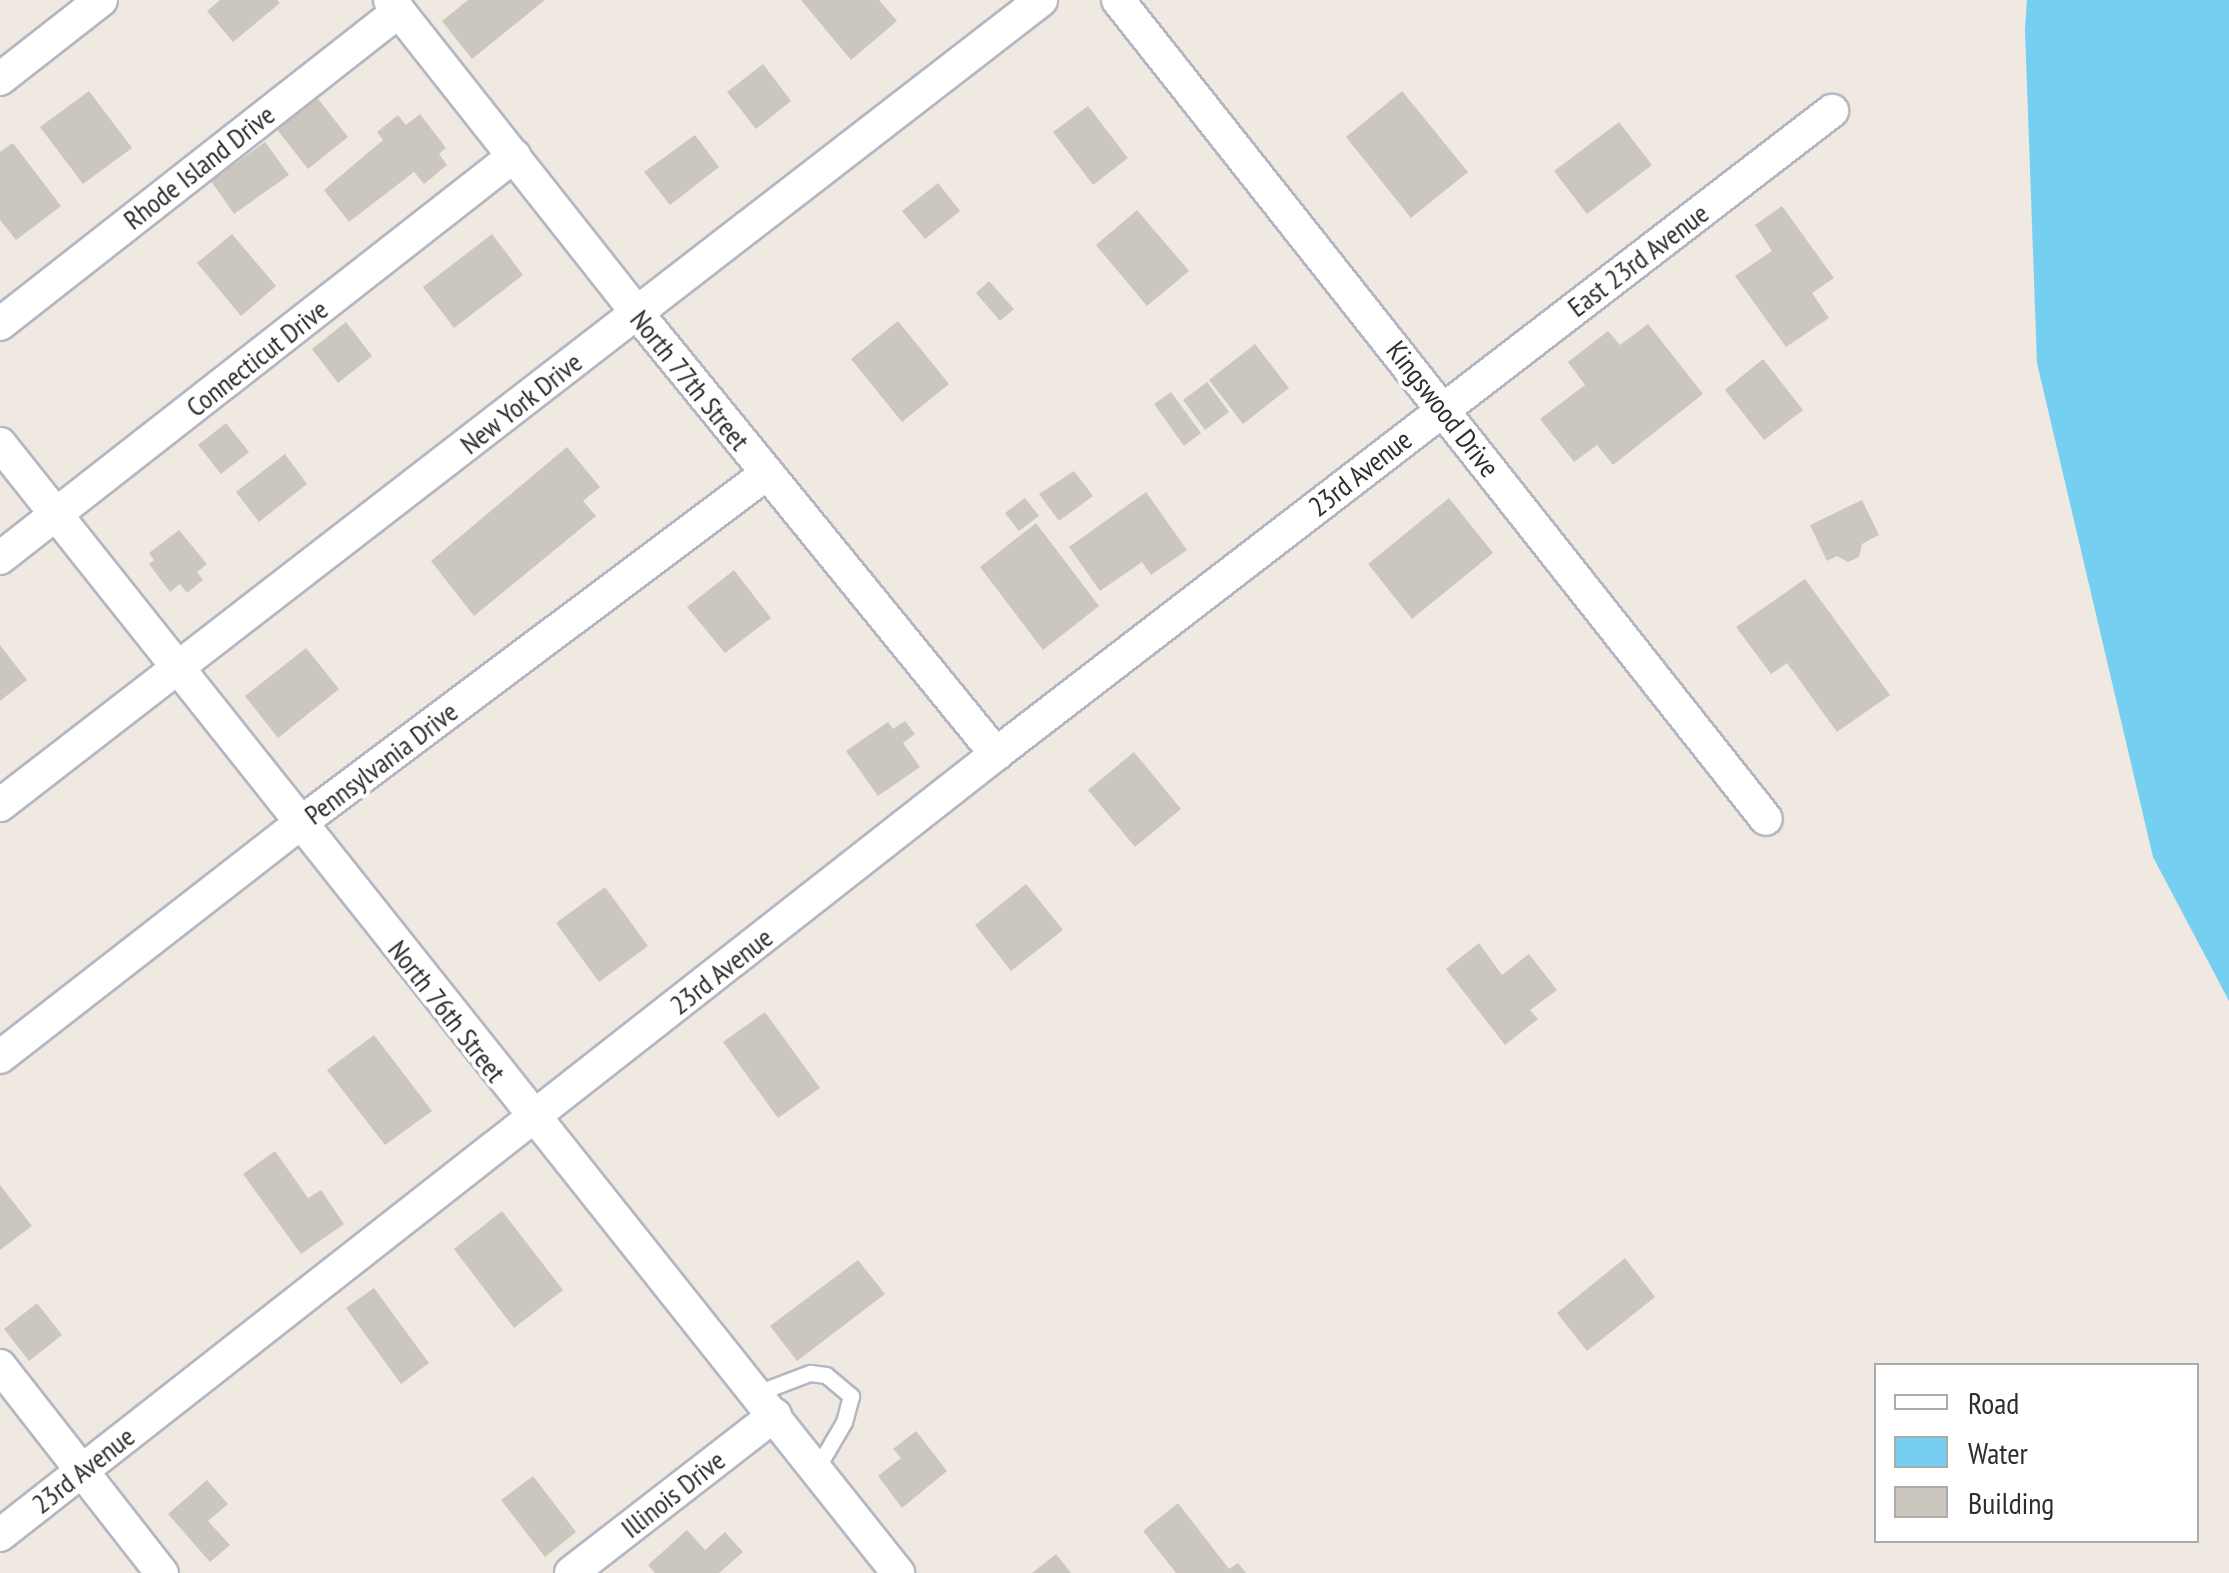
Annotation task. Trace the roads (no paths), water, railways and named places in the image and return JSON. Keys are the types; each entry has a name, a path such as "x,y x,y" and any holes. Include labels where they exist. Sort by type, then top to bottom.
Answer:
{"street":[{"path":"0,79 101,0"},
{"name":"New York Drive","path":"0,805 1041,0"},
{"name":"Kingswood Drive","path":"1118,0 1766,819"},
{"name":"North 77th Street","path":"394,5 637,314 996,754"},
{"name":"Rhode Island Drive","path":"0,324 394,5"},
{"name":"East 23rd Avenue","path":"1443,408 1832,111"},
{"name":"Connecticut Drive","path":"0,558 514,156"},
{"name":"23rd Avenue","path":"0,1536 1443,408"},
{"name":"North 76th Street","path":"0,444 533,1120 766,1404 897,1573"},
{"name":"Pennsylvania Drive","path":"0,1058 299,824 766,474"},
{"path":"0,1366 162,1573"},
{"name":"Illinois Drive","path":"572,1573 766,1404"}],"lane":[{"path":"766,1404 810,1372 826,1375 850,1396 844,1422 817,1468"}],"water":[{"path":"2027,0 2229,0 2229,1001 2153,857 2037,363"}]}
